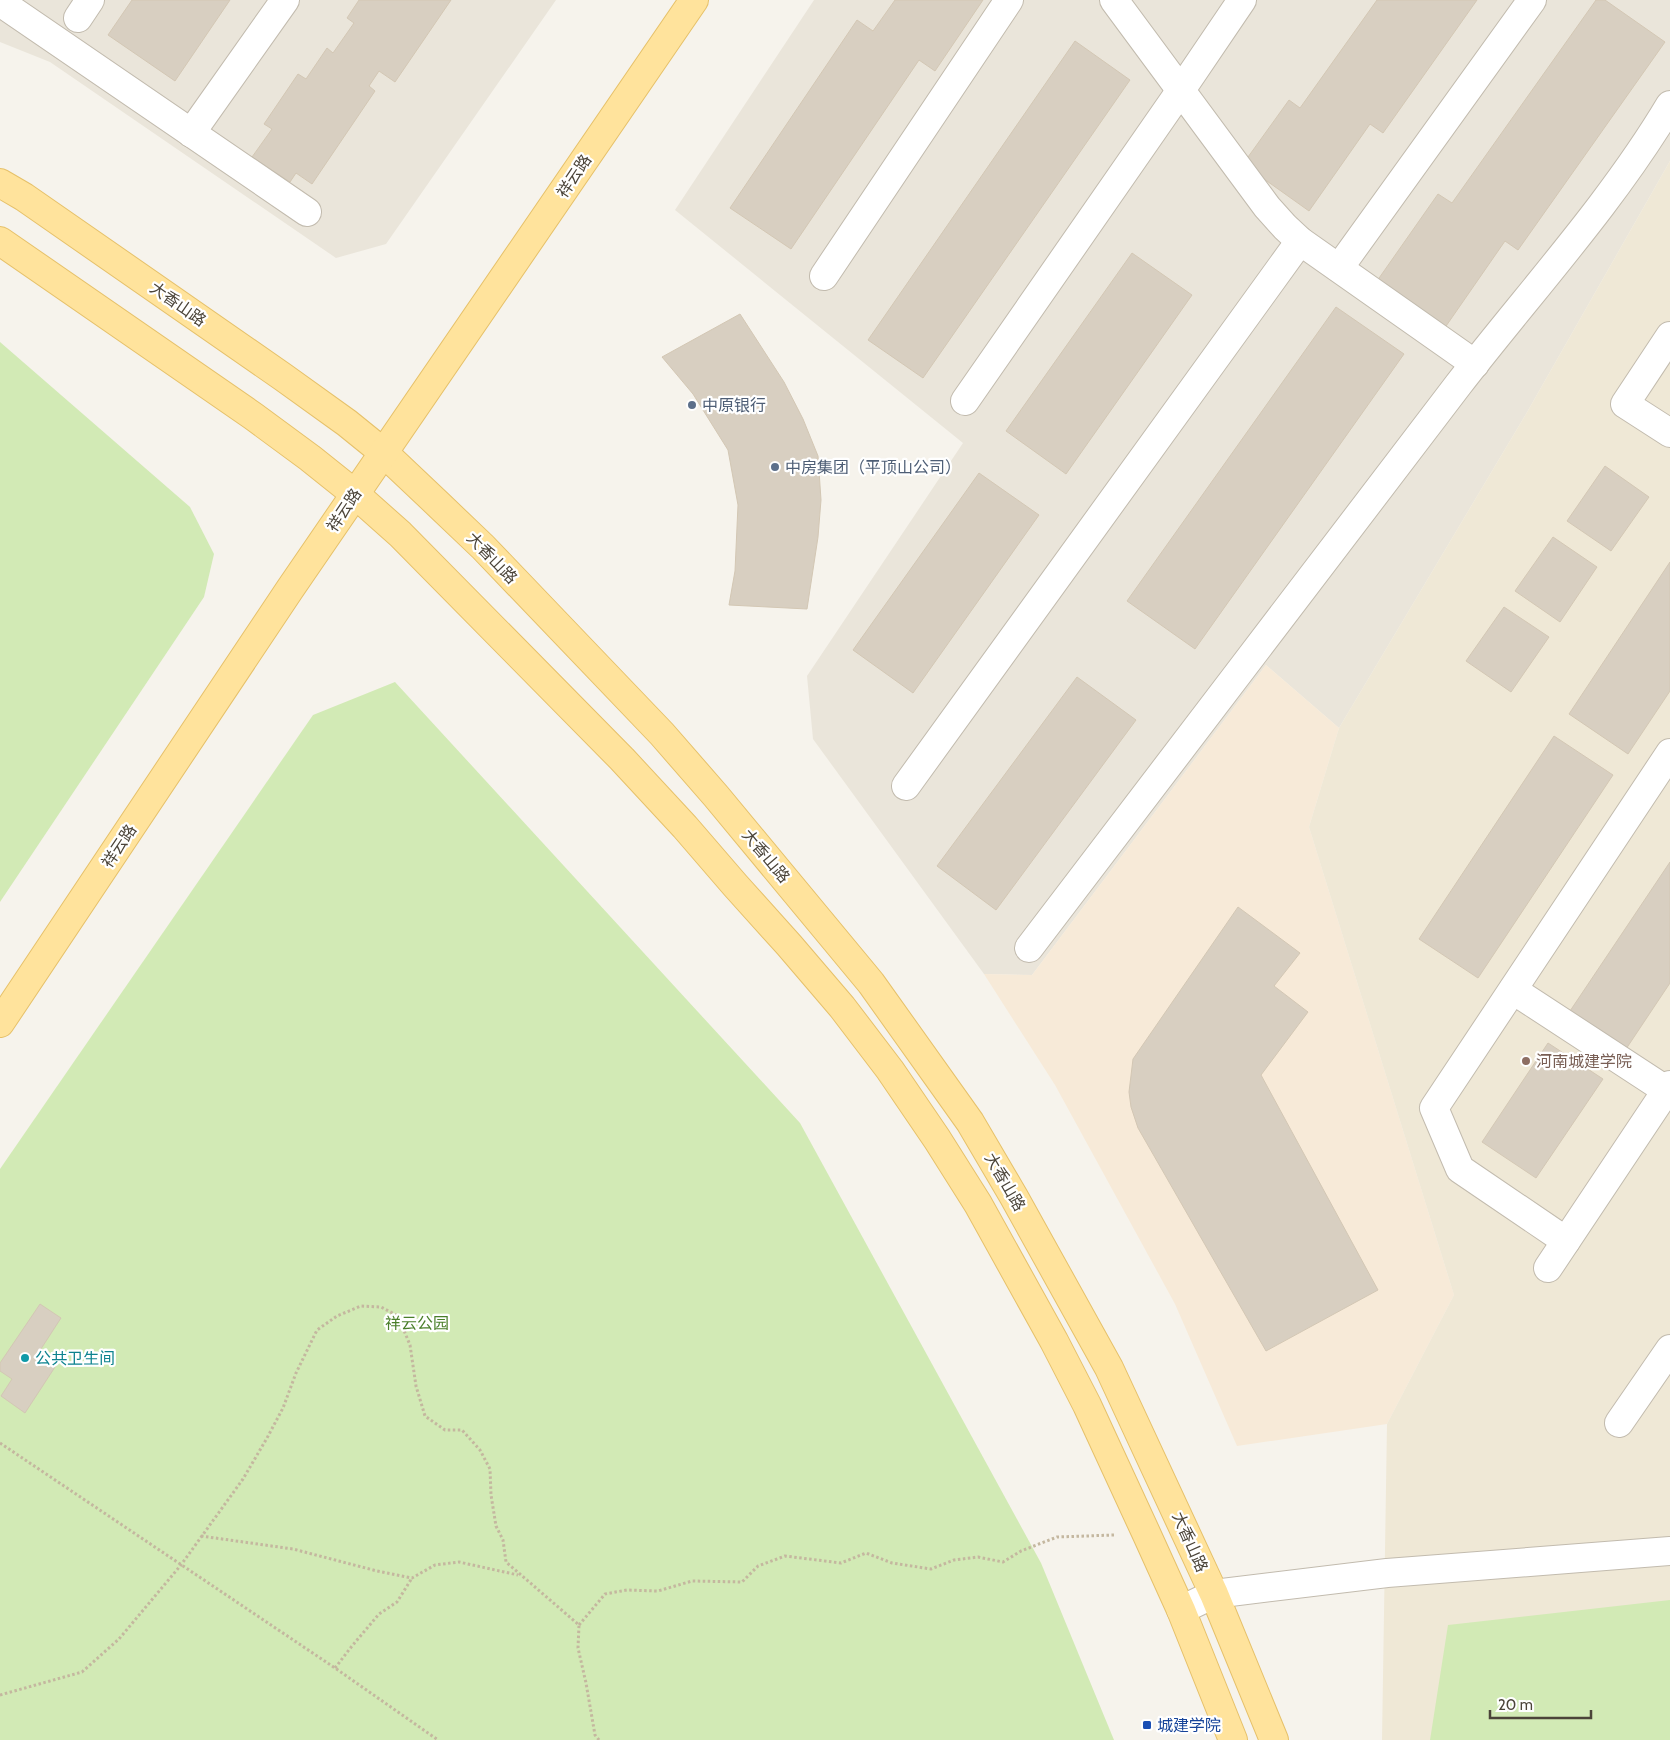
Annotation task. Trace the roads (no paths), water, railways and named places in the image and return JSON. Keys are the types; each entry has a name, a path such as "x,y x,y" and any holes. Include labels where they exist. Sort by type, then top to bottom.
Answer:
{"main road":[{"name":"祥云路","path":"0,1023 355,494 694,0"},
{"name":"大香山路","path":"0,183 24,197 284,377 384,453 483,547 662,734 716,796 871,983 970,1122 1014,1196 1100,1351 1142,1436 1214,1594 1274,1740"},
{"path":"0,241 253,416 355,494 400,534 672,813 842,1007 890,1070 937,1139 978,1204 1027,1291 1087,1405 1147,1535 1181,1610 1234,1740"}],"street":[{"path":"191,133 286,0"},
{"path":"824,276 1009,0"},
{"path":"1114,0 1285,227 1300,241 1475,364"},
{"path":"965,401 1242,0"},
{"path":"1339,268 1532,0"},
{"path":"0,2 307,212"},
{"path":"1029,948 1475,364 1607,198 1670,105"},
{"path":"906,786 1300,241"},
{"path":"1670,336 1625,404 1670,433"},
{"path":"1566,1241 1460,1169 1434,1108 1670,753"},
{"path":"1513,990 1668,1088 1548,1268"},
{"path":"1619,1423 1670,1349"},
{"path":"1181,1610 1214,1594 1387,1573 1670,1551"}],"place":[{"name":"中原银行","path":"692,405"},
{"name":"中房集团（平顶山公司）","path":"775,467"},
{"name":"河南城建学院","path":"1526,1061"},
{"name":"公共卫生间","path":"25,1358"},
{"name":"城建学院","path":"1147,1725"}],"park label":[{"name":"祥云公园","path":"417,1323"}]}
